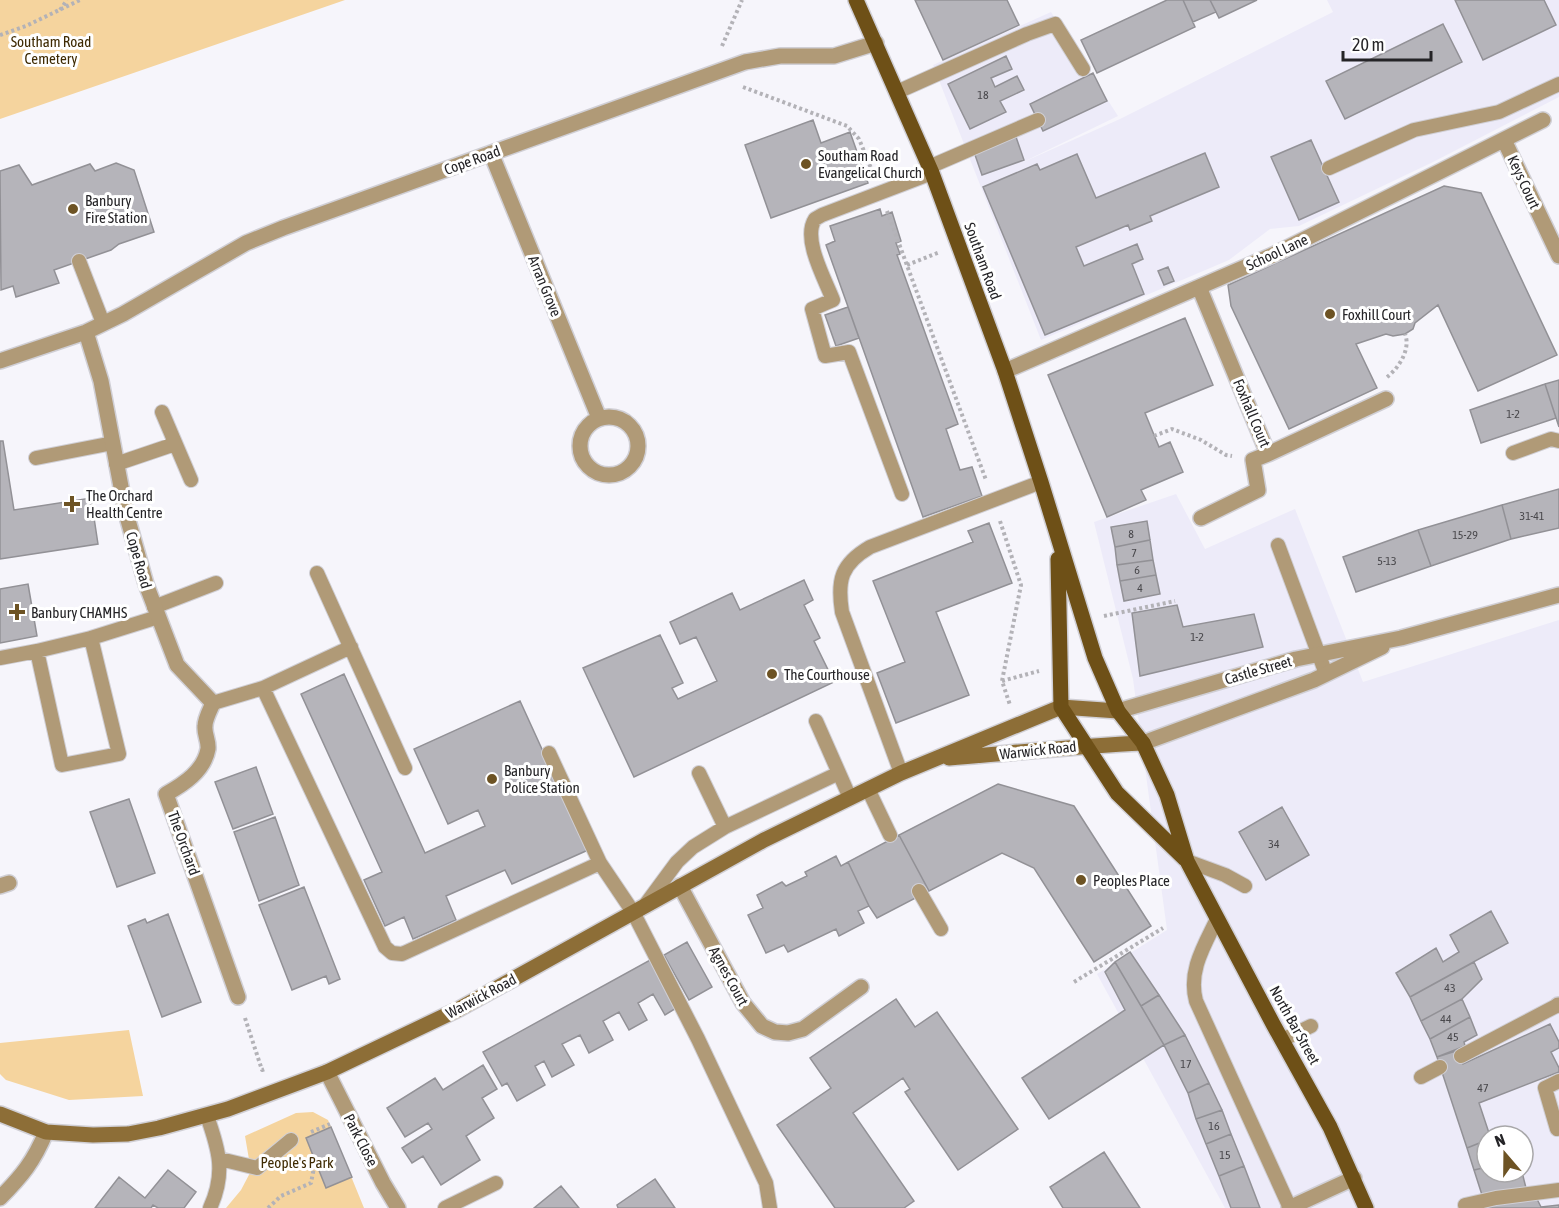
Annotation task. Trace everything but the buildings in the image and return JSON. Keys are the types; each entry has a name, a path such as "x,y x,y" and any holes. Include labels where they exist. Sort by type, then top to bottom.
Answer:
{"main road":[{"name":"Southam Road","path":"856,0 931,170 1005,371 1095,658 1118,711"},
{"name":"Southam Road","path":"1058,541 1061,707"},
{"name":"Warwick Road","path":"0,1114 46,1132 93,1135 128,1134 207,1116 327,1072 459,1009 764,840 900,773 1061,707 1118,711"},
{"name":"North Bar Street","path":"1061,707 1117,793 1187,861"},
{"name":"North Bar Street","path":"1118,711 1143,743 1167,795 1187,861 1330,1127 1366,1208"},
{"name":"Warwick Road","path":"934,759 1033,752 1086,745 1143,743"}],"street":[{"name":"Cope Road","path":"0,361 86,332 165,291 246,243 283,228 761,58 834,56 876,43"},
{"name":"School Lane","path":"1005,371 1273,255 1543,120"},
{"name":"Keys Court","path":"1504,140 1559,256"},
{"name":"Arran Grove","path":"491,153 598,418"},
{"name":"Foxhall Court","path":"1199,287 1268,454 1386,399"},
{"name":"Cope Road","path":"86,332 101,381 134,544 156,612 177,665 213,703"},
{"path":"1201,518 1258,490 1253,460 1268,454"},
{"name":"Castle Street","path":"1118,711 1318,654 1401,638 1559,595"},
{"name":"Castle Street","path":"1143,743 1326,674 1401,638"},
{"name":"The Orchard","path":"213,703 204,725 208,751 200,768 181,785 166,794 238,997"},
{"name":"Agnes Court","path":"680,886 743,1003 762,1026 775,1032 788,1033 803,1029 861,987"},
{"name":"Park Close","path":"327,1072 398,1208"},
{"path":"0,1198 23,1175 46,1132"},
{"path":"1290,1208 1354,1178"}],"lane":[{"path":"897,92 1027,34 1055,24 1083,69"},
{"path":"1329,168 1401,135 1426,127 1499,112 1559,84"},
{"path":"902,494 849,352 825,356 812,309 833,300 812,245 811,224 822,215 880,193 1038,120"},
{"path":"79,261 103,323"},
{"path":"162,412 191,480"},
{"path":"1513,453 1551,439 1559,441"},
{"path":"36,458 113,443"},
{"path":"116,464 176,444"},
{"path":"900,773 842,612 840,591 843,572 859,554 870,547 1041,482"},
{"path":"1278,545 1326,674"},
{"path":"317,573 405,768"},
{"path":"0,658 91,638 156,612 216,583"},
{"path":"37,651 62,765 119,754 91,638"},
{"path":"213,703 263,688 351,647"},
{"path":"263,688 385,946 392,952 402,954 600,863"},
{"path":"816,721 850,798"},
{"path":"549,753 600,863 640,908 698,1039 766,1183 770,1208"},
{"path":"699,773 725,827"},
{"path":"640,908 677,862 693,847 725,827 839,773"},
{"path":"868,789 890,835"},
{"path":"1187,861 1225,875 1245,886"},
{"path":"919,891 941,929"},
{"path":"1217,920 1197,960 1193,989 1290,1208"},
{"path":"1461,1056 1559,1005"},
{"path":"1282,1040 1311,1026"},
{"path":"1421,1077 1440,1067"},
{"path":"1557,1129 1545,1088 1559,1081"},
{"path":"207,1116 220,1160 217,1193 210,1208"},
{"path":"220,1160 257,1168 291,1140"},
{"path":"445,1208 496,1183"},
{"path":"1465,1204 1496,1197 1559,1190"}],"path":[{"path":"59,10 67,0"},
{"path":"0,35 27,26 80,0"},
{"path":"742,0 720,51 735,90 744,87 847,126 859,139 880,193 993,501 1021,585 1002,681 1018,725"},
{"path":"907,265 958,245"},
{"path":"1386,399 1382,382 1393,373 1403,358 1407,340 1405,334"},
{"path":"1154,436 1172,429 1201,440 1226,455 1253,460"},
{"path":"1083,620 1175,601"},
{"path":"1002,681 1060,666"},
{"path":"1074,982 1163,928"},
{"path":"238,997 262,1070 270,1067"},
{"path":"291,1140 349,1115"},
{"path":"268,1208 281,1196 311,1183 315,1162"}],"shaded area":[{"path":"1327,0 1559,0 1559,97 1433,162 1299,226 1270,229 1229,260 1041,340 933,65 1051,12 1118,116 1019,164 1120,119 1333,12"},
{"path":"1176,494 1205,549 1295,509 1363,682 1559,620 1559,1208 1225,1208 1097,974 1167,930 1133,679 1094,522"}],"green space":[{"name":"Southam Road Cemetery","path":"0,0 345,0 0,119"},
{"path":"129,1030 143,1096 69,1100 6,1080 0,1074 0,1043"},
{"name":"People's Park","path":"313,1112 328,1120 364,1208 226,1208 241,1190 251,1171 245,1136 296,1113"}],"place":[{"name":"Southam Road Evangelical Church","path":"806,164"},
{"name":"Banbury Fire Station","path":"73,209"},
{"name":"Foxhill Court","path":"1330,314"},
{"name":"The Orchard Health Centre","path":"72,504"},
{"name":"Banbury CHAMHS","path":"17,612"},
{"name":"The Courthouse","path":"772,674"},
{"name":"Banbury Police Station","path":"492,779"},
{"name":"Peoples Place","path":"1081,880"}]}
